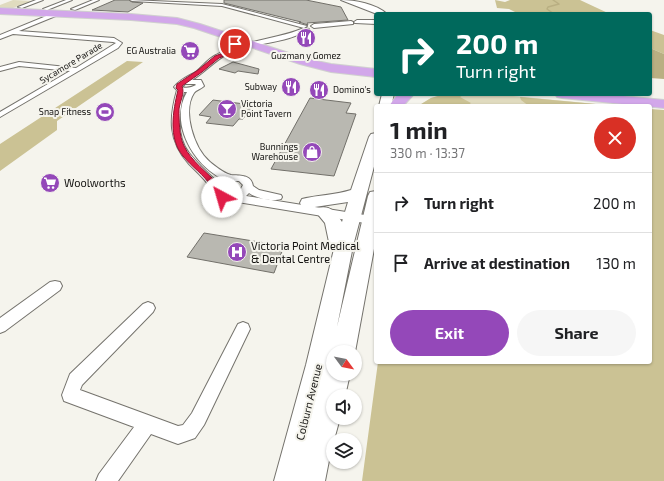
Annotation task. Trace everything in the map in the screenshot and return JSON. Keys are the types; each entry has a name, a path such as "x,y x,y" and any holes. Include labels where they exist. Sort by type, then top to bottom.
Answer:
{"highway":[{"path":"0,11 158,22 187,28 251,47 286,62 316,70 374,75"},
{"path":"225,54 225,52 251,47"},
{"path":"652,91 664,92"},
{"path":"397,104 404,96"},
{"path":"582,96 664,104"}],"main road":[{"path":"344,0 364,5 379,12"},
{"path":"355,0 375,6 387,12"},
{"name":"Colburn Avenue","path":"289,481 318,365 352,213 374,143"},
{"path":"308,203 343,198 358,193"},
{"path":"344,345 373,209"},
{"path":"324,212 332,218 336,226 338,242 344,246"},
{"name":"Colburn Avenue","path":"310,481 336,381"}],"street":[{"path":"20,7 42,0"},
{"path":"45,8 70,0"},
{"path":"73,9 97,0"},
{"path":"132,0 222,5 305,28"},
{"path":"0,37 59,14"},
{"path":"251,47 285,39 305,28 314,26 374,22"},
{"name":"Sycamore Parade","path":"0,115 77,70 119,43 114,40 11,32"},
{"path":"230,178 215,172 208,167 196,153 191,144 188,134 185,105 187,97 206,71 217,61 251,47 292,35"},
{"path":"225,54 217,57 183,86 176,108 177,136 185,154 216,187 219,195 227,198 236,197 244,193 248,188"},
{"path":"0,69 19,64 77,70"},
{"path":"183,86 195,86"},
{"path":"216,187 222,181 230,178 239,178 245,180 248,188 263,195 352,213"},
{"path":"236,197 240,199 324,212 352,213 373,209"},
{"path":"2,322 55,286"},
{"path":"148,308 76,380 70,395 178,434 189,432 198,419 243,329"},
{"path":"106,481 147,424"}],"shaded area":[{"path":"13,0 33,1 13,8 0,8 0,5"},
{"path":"495,0 505,2 510,0 580,0 606,12 515,12 509,9 497,8"},
{"path":"652,31 664,35 664,54 652,49"},
{"path":"652,49 664,54 664,79 652,78"},
{"path":"127,61 143,62 57,121 57,130 0,171 0,144"},
{"path":"438,96 513,96 596,104 421,104 431,98"},
{"path":"438,96 462,96 460,97 471,103 421,104 431,98"},
{"path":"520,97 595,104 526,104 521,100"},
{"path":"652,109 664,110 664,481 362,481 378,364 652,364"}],"building":[{"path":"115,0 129,0 132,2 143,3 128,12 92,10"},
{"path":"224,0 306,0 341,7 348,20 307,23 308,25 224,3"},
{"name":"Guzman y Gomez","path":"310,30 313,39 301,41 300,38 297,38"},
{"path":"233,62 259,69 258,74 238,71 235,73 219,69"},
{"name":"Bunnings Warehouse","path":"310,98 351,103 346,113 356,114 334,176 271,169"},
{"name":"Victoria Point Tavern","path":"213,100 254,105 243,119 239,119 233,126 206,123 211,117 199,115"},
{"name":"Victoria Point Medical & Dental Centre","path":"204,233 284,246 274,273 187,257"}],"waterway":[{"path":"551,12 547,9 548,7 559,4 553,0"}],"place":[{"name":"Guzman y Gomez","path":"306,38"},
{"name":"EG Australia","path":"190,51"},
{"name":"Subway","path":"291,87"},
{"name":"Domino's","path":"319,90"},
{"name":"Victoria Point Tavern","path":"227,109"},
{"name":"Snap Fitness","path":"105,112"},
{"name":"Bunnings Warehouse","path":"312,152"},
{"name":"Woolworths","path":"50,183"},
{"name":"Victoria Point Medical & Dental Centre","path":"237,252"}],"route":[{"path":"222,197 216,193 216,187 185,154 180,145 177,136 176,108 180,98 181,89 178,87 179,85 217,57 225,54 225,52 235,44"}]}
